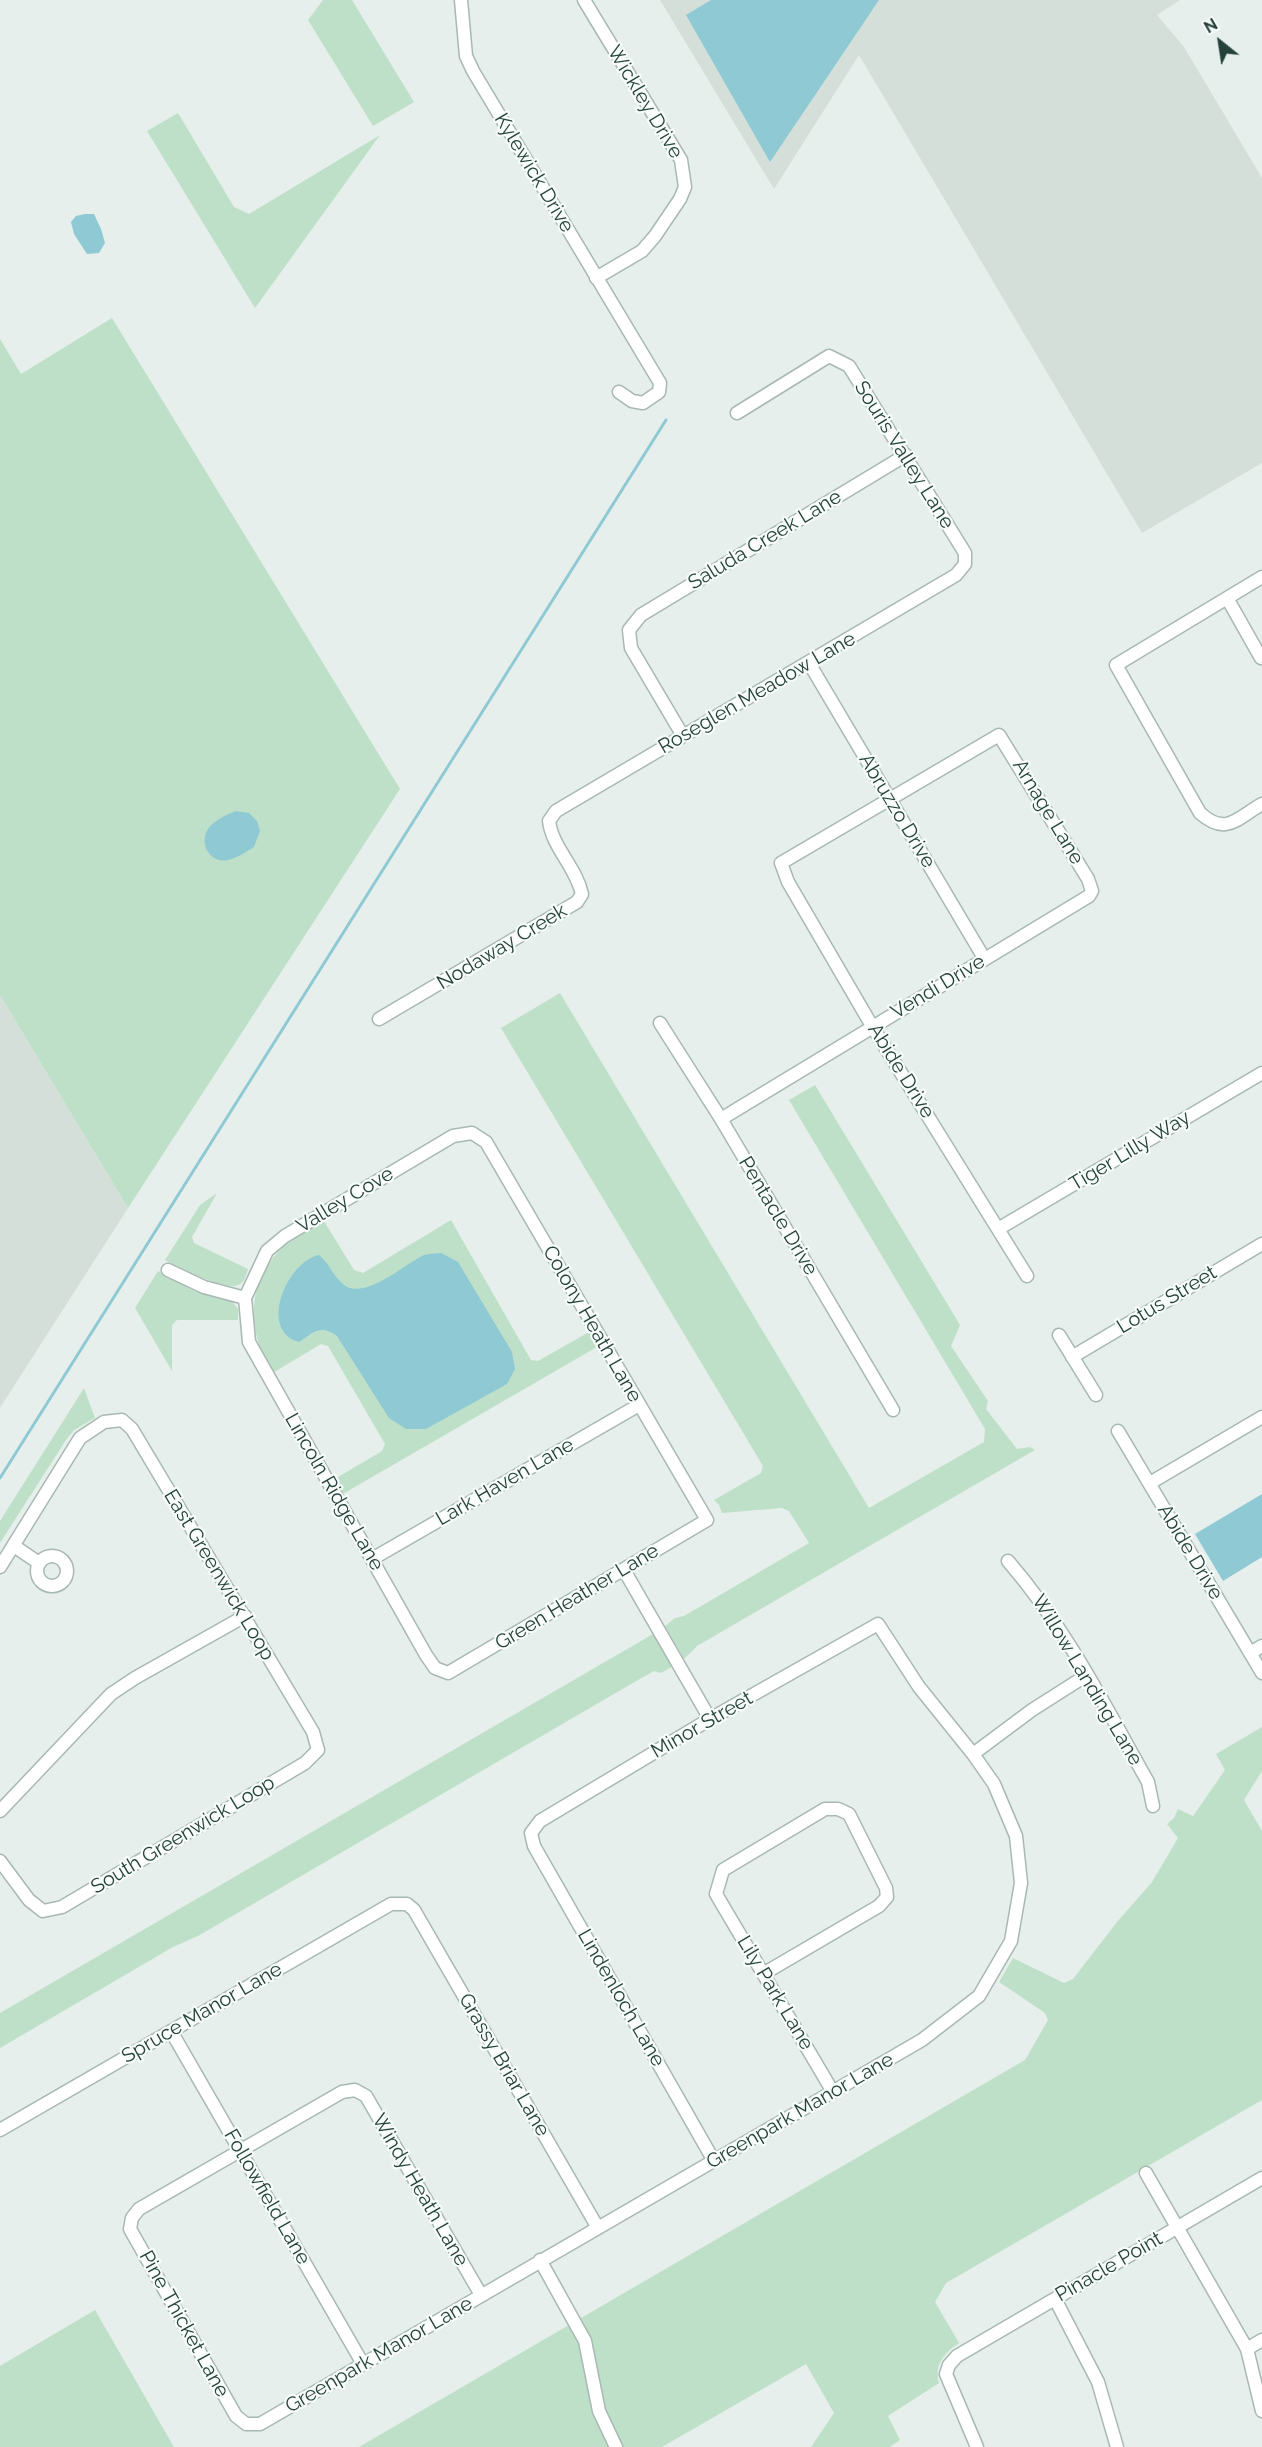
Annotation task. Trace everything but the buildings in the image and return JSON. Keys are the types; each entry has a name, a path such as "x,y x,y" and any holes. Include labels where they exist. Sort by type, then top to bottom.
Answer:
{"street":[{"name":"Kylewick Drive","path":"461,0 466,56 473,71 596,278 657,374 660,383 659,392 643,403 632,401 619,392"},
{"name":"Wickley Drive","path":"584,0 681,160 685,187 670,215 642,250 596,278"},
{"name":"Souris Valley Lane","path":"737,413 829,356 849,366 906,455 964,553 965,564"},
{"name":"Saluda Creek Lane","path":"683,736 631,648 628,630 641,615 906,455"},
{"name":"Roseglen Meadow Lane","path":"549,820 556,811 956,575 965,564"},
{"path":"1262,577 1116,665 1200,813 1213,824 1225,826 1262,804"},
{"path":"1227,598 1261,658"},
{"name":"Abruzzo Drive","path":"809,663 984,958"},
{"name":"Arnage Lane","path":"889,798 999,735 1088,879 1092,891"},
{"name":"Abide Drive","path":"889,798 781,863 788,882 872,1026 1027,1276"},
{"name":"Nodaway Creek","path":"379,1019 577,902 582,894 579,882 550,831 549,820"},
{"name":"Vendi Drive","path":"721,1119 1089,896 1092,891"},
{"name":"Pentacle Drive","path":"660,1023 721,1119 893,1410"},
{"name":"Tiger Lilly Way","path":"998,1229 1262,1072"},
{"name":"Valley Cove","path":"245,1298 267,1251 285,1236 453,1137 472,1133"},
{"name":"Colony Heath Lane","path":"472,1133 486,1142 707,1520"},
{"name":"Lotus Street","path":"1072,1357 1262,1244"},
{"path":"168,1270 204,1287 245,1298"},
{"name":"Lincoln Ridge Lane","path":"245,1298 249,1342 435,1668 448,1673"},
{"path":"1059,1335 1096,1395"},
{"name":"Lark Haven Lane","path":"372,1559 639,1405"},
{"path":"1150,1483 1262,1417"},
{"name":"East Greenwick Loop","path":"14,1546 80,1438 104,1422 122,1420 132,1429 245,1616 313,1732 318,1750"},
{"name":"Abide Drive","path":"1118,1431 1262,1673"},
{"name":"Green Heather Lane","path":"448,1673 707,1520"},
{"path":"0,1567 14,1546 39,1563"},
{"name":"Willow Landing Lane","path":"1008,1562 1036,1594 1062,1631 1148,1782 1153,1806"},
{"path":"624,1570 710,1719"},
{"path":"0,1811 111,1694 245,1616"},
{"name":"Minor Street","path":"531,1833 540,1821 710,1719 878,1624"},
{"name":"Greenpark Manor Lane","path":"246,2424 260,2424 833,2092 922,2040 979,1996 1011,1941 1021,1883 1016,1836 994,1784 919,1688 878,1624"},
{"path":"1250,1653 1262,1646"},
{"path":"973,1755 1032,1710 1087,1675"},
{"name":"South Greenwick Loop","path":"0,1861 30,1900 43,1911 62,1906 305,1763 318,1750"},
{"name":"Lily Park Lane","path":"764,1974 879,1906 887,1897 886,1888 849,1814 838,1809 825,1809 723,1870 716,1894 833,2092"},
{"name":"Lindenloch Lane","path":"531,1833 534,1846 714,2161"},
{"name":"Spruce Manor Lane","path":"0,2129 391,1904 407,1904"},
{"name":"Grassy Briar Lane","path":"407,1904 414,1910 598,2228"},
{"name":"Followfield Lane","path":"171,2031 363,2364"},
{"name":"Windy Heath Lane","path":"240,2151 342,2092 355,2090 366,2096 481,2295"},
{"name":"Pine Thicket Lane","path":"240,2151 139,2209 132,2218 130,2229 236,2416 246,2424"},
{"path":"1146,2173 1246,2349 1262,2411"},
{"name":"Pinacle Point","path":"977,2447 946,2374 949,2365 957,2356 1262,2178"},
{"path":"540,2260 585,2341 599,2411 616,2447"},
{"path":"1055,2299 1098,2382 1117,2447"},
{"path":"1246,2349 1262,2340"}],"shaded area":[{"path":"660,0 1180,0 1157,15 1184,47 1262,178 1262,463 1142,533 859,55 774,189"},
{"path":"0,995 128,1208 0,1408"}],"green space":[{"path":"323,0 352,0 414,102 373,126 308,20"},
{"path":"178,113 234,207 249,214 380,135 255,308 147,131"},
{"path":"112,318 400,789 128,1208 0,995 0,339 21,374"},
{"path":"560,993 869,1508 984,1442 985,1429 789,1100 815,1085 960,1325 951,1346 988,1401 986,1409 1017,1449 1030,1447 1035,1450 697,1646 684,1659 665,1626 675,1618 684,1616 809,1543 789,1511 782,1508 722,1513 714,1500 761,1473 763,1466 501,1028"},
{"path":"217,1193 192,1237 194,1243 248,1269 244,1280 238,1285 213,1282 165,1260 200,1205"},
{"path":"451,1220 531,1360 538,1361 589,1332 597,1347 341,1495 333,1480 382,1451 385,1444 328,1346 321,1344 271,1374 258,1343 255,1327 255,1296 260,1281 267,1266 283,1247 324,1221 354,1270 363,1273"},
{"path":"158,1271 194,1291 231,1300 238,1309 238,1320 177,1320 172,1325 172,1371 135,1308"},
{"path":"84,1388 95,1418 74,1430 66,1440 0,1543 0,1521"},
{"path":"653,1634 672,1667 661,1673 654,1671 638,1680 198,1936 173,1947 0,2048 0,2013"},
{"path":"1262,1727 1262,1771 1244,1800 1262,1831 1262,2100 946,2283 935,2302 959,2343 949,2351 939,2365 939,2383 888,2416 900,2440 890,2447 811,2447 834,2413 806,2364 662,2447 359,2447 1025,2060 1048,2020 1045,2013 999,1982 1013,1958 1064,1983 1073,1979 1117,1922 1152,1882 1178,1838 1167,1824 1174,1818 1178,1809 1193,1816 1225,1770 1216,1754"},
{"path":"95,2310 174,2447 0,2447 0,2366"}],"water":[{"path":"711,0 879,0 770,162 686,15"},
{"path":"94,214 101,229 105,243 99,253 87,254 74,234 71,222 76,216"},
{"path":"236,811 249,813 257,821 260,831 254,847 231,859 216,859 205,846 205,835 214,823"},
{"path":"441,1253 458,1262 512,1352 515,1369 507,1384 426,1429 406,1429 389,1418 337,1336 321,1330 299,1342 287,1335 280,1325 281,1297 296,1270 307,1260 319,1255 343,1284 351,1288 361,1288 383,1280 422,1256"},
{"path":"1262,1494 1262,1557 1223,1581 1195,1534"}],"waterway":[{"path":"0,1478 666,420"}]}
